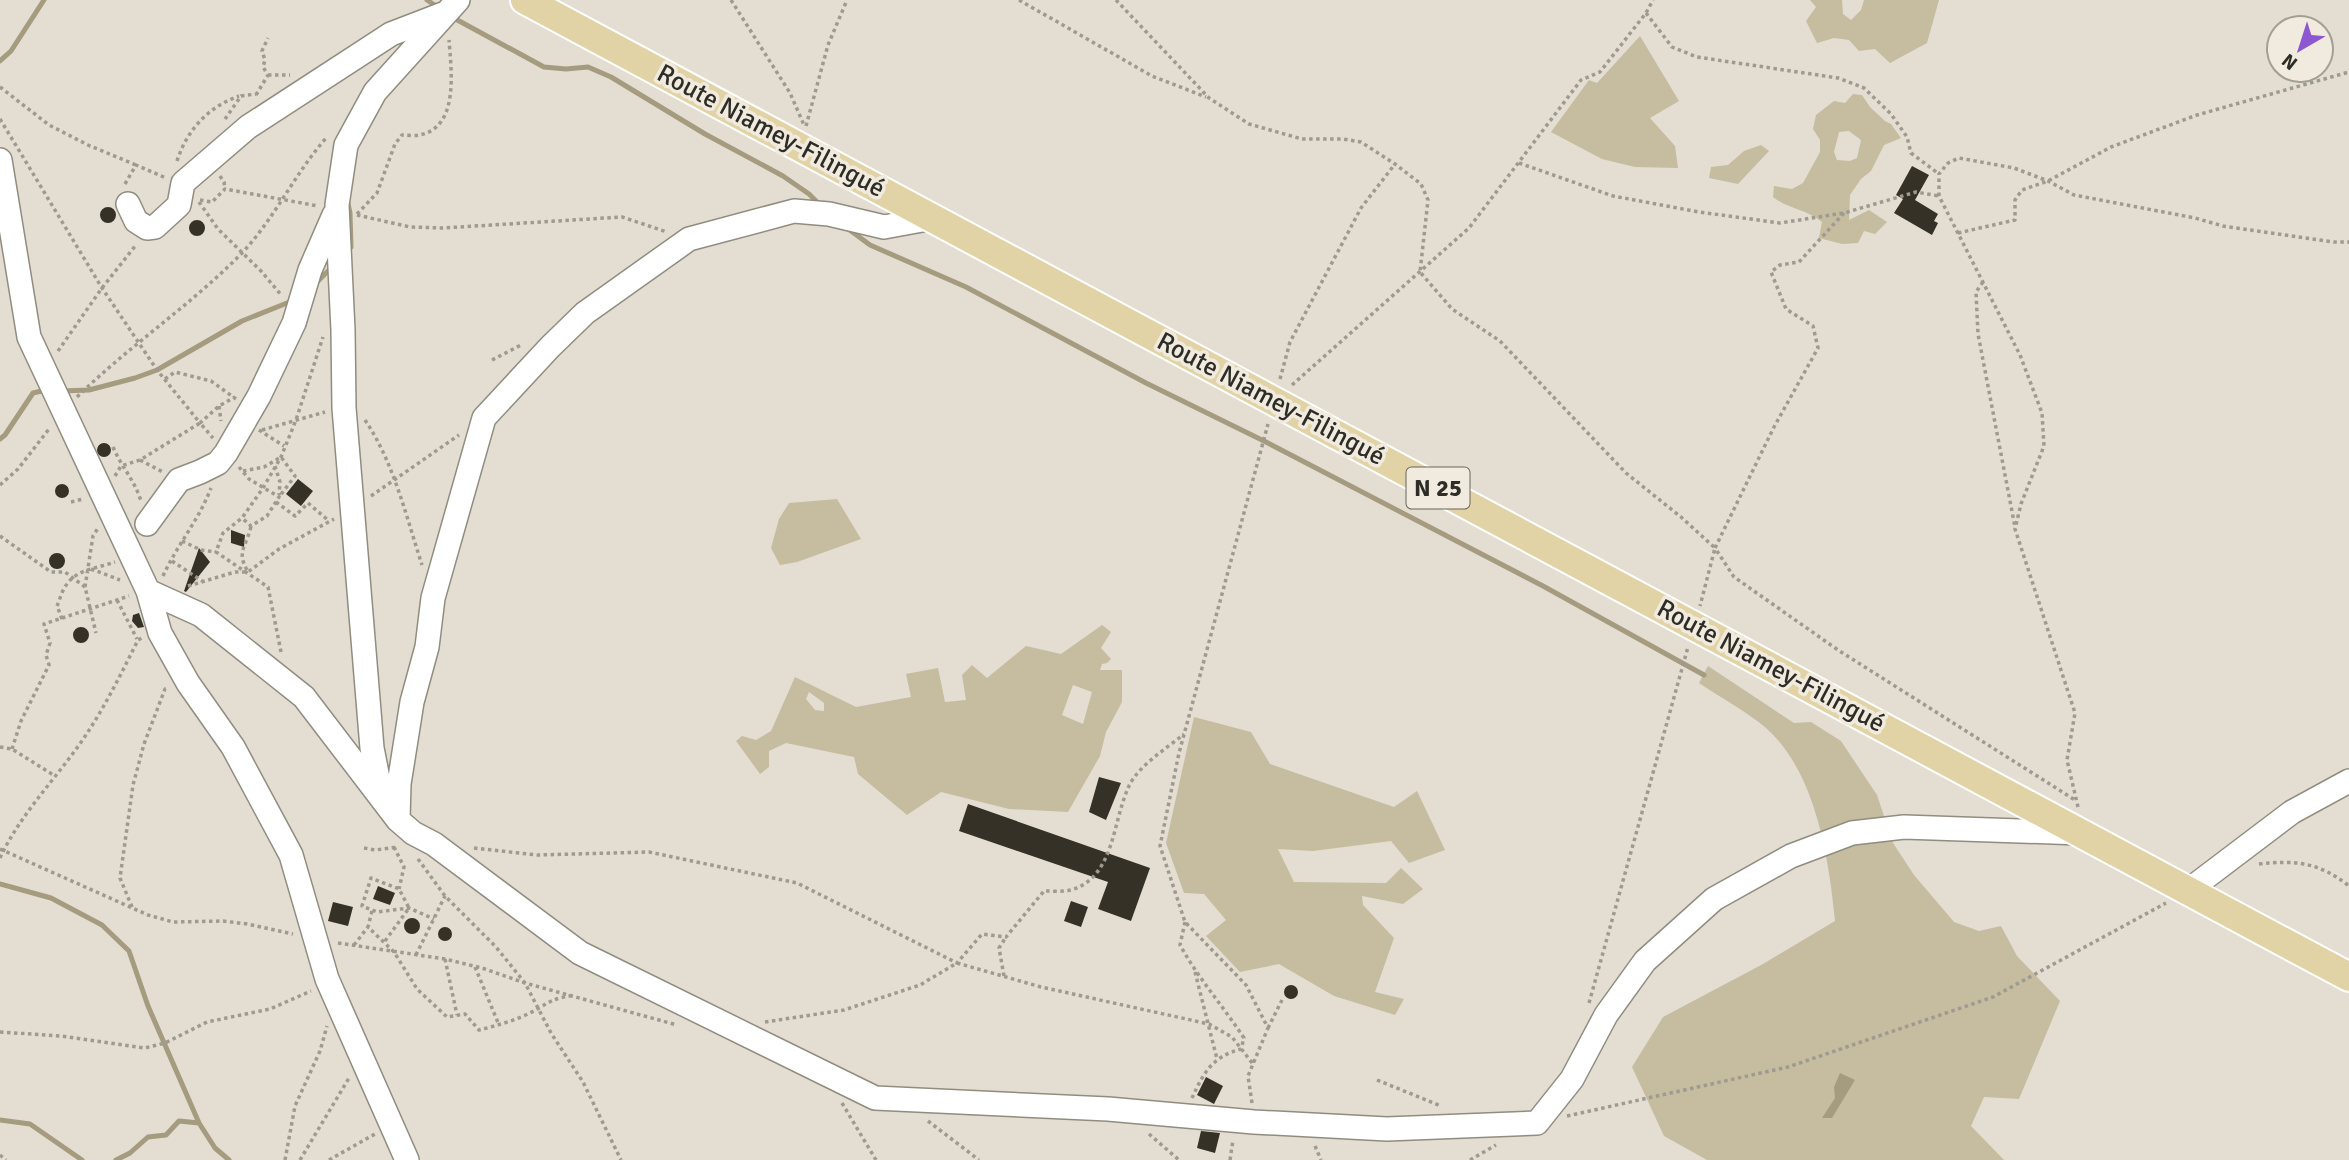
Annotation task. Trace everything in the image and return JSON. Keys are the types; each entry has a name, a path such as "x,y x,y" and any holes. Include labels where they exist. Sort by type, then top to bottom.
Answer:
{"main road":[{"name":"Route Niamey-Filingué","path":"525,0 2349,977"}],"street":[{"path":"128,204 136,221 147,228 155,227 179,205 183,183 248,127 391,34 452,7"},
{"path":"382,799 372,748 344,408 346,145 375,92 452,7"},
{"path":"0,160 29,337 131,556 153,591 160,633 188,682 233,747 291,855 332,990 407,1160"},
{"path":"398,820 399,784 412,702 427,647 433,598 484,418 585,313 689,239 794,211 830,214 884,227 933,218"},
{"path":"147,524 179,480 218,463 253,423 259,396 297,314 310,270 346,212"},
{"path":"153,591 201,615 304,697 398,820 413,834 434,844 580,953 875,1098 1108,1109 1254,1122 1387,1129 1537,1123 1572,1079 1606,1015 1645,961 1714,899 1791,856 1852,833 1904,827 2084,833"},
{"path":"2189,890 2292,812 2349,781"}],"path":[{"path":"731,0 790,93 805,127 828,45 847,0"},
{"path":"1019,0 1152,76 1209,98 1249,124 1302,139 1361,142 1395,164 1421,184 1428,200 1420,272 1452,309 1500,341 1626,473 1715,548 1734,578 1838,650 2076,800"},
{"path":"1115,0 1209,98"},
{"path":"1275,401 1469,228 1581,80 1600,72 1653,0"},
{"path":"346,212 377,193 395,144 402,135 420,135 435,126 446,114 453,84 452,7"},
{"path":"1646,13 1672,47 1697,57 1838,78 1864,88 1891,114 1907,137 1911,153 1939,174"},
{"path":"268,38 262,51 265,60 263,67 268,75"},
{"path":"1958,233 2015,220 2015,200 2022,190 2048,181 2111,147 2197,115 2349,72"},
{"path":"266,116 256,94 268,75"},
{"path":"268,75 293,75"},
{"path":"0,87 49,125 159,176 183,183"},
{"path":"183,183 177,161 183,143 209,110 240,96"},
{"path":"0,119 102,288 165,379 200,423"},
{"path":"0,485 18,469 64,411 138,341 209,284 241,253 262,230 309,157 333,130"},
{"path":"2015,529 2021,504 2044,446 2042,414 2020,355 1939,196 1939,174 1948,163 1959,158 2014,168 2074,195 2195,218 2223,226 2349,242"},
{"path":"1519,163 1613,196 1780,223 1844,213 1916,192 1939,196"},
{"path":"1268,1028 1246,985 1185,922 1160,846 1184,734 1290,342 1361,208 1395,164"},
{"path":"128,204 124,185 136,165"},
{"path":"297,314 261,271 218,229 197,200 212,202 225,190 346,212 410,228 622,218 689,239"},
{"path":"1587,1010 1715,548 1774,427 1818,348 1813,326 1786,309 1771,272 1780,265 1799,262 1844,213"},
{"path":"45,371 147,228"},
{"path":"1983,282 1976,292 1978,334 2015,529 2075,713 2067,760 2084,833"},
{"path":"216,552 223,533 242,518 281,457 323,336"},
{"path":"165,379 175,372 211,381 235,397 253,423 284,446"},
{"path":"253,423 296,420 344,408 358,409 376,436 395,480 425,577"},
{"path":"184,587 235,572 248,572 279,549 353,508 484,418"},
{"path":"113,447 139,496 147,524"},
{"path":"275,467 280,482 279,497 295,476 281,457"},
{"path":"243,471 264,467 281,457"},
{"path":"12,749 21,721 49,665 46,655 50,643 44,624 153,591 202,513 218,463"},
{"path":"276,502 295,516 307,503 329,521"},
{"path":"96,633 85,587 93,536 109,507"},
{"path":"248,572 240,553 247,542 251,526"},
{"path":"0,536 51,572 65,572 85,587"},
{"path":"182,541 201,550 216,552 268,587 278,646 283,658"},
{"path":"62,619 57,606 67,582 89,569 100,568 131,556"},
{"path":"171,561 202,581"},
{"path":"117,600 138,640"},
{"path":"0,858 2,849 24,815 75,750 113,690 138,640 160,633"},
{"path":"132,908 120,878 133,785 144,744 165,689 188,682"},
{"path":"1004,976 999,948 1006,937 1044,891 1069,890 1093,880 1102,867 1130,783 1146,765 1184,734"},
{"path":"0,747 12,749 55,776"},
{"path":"364,848 375,850 402,846"},
{"path":"394,847 404,867 399,889"},
{"path":"472,848 537,855 649,852 797,883 957,963 1041,987 1209,1024 1232,1037 1253,1065"},
{"path":"2,849 132,908 173,922 247,923 316,939 445,959 688,1028"},
{"path":"416,857 445,896 496,947 524,983 551,1033 583,1082 621,1160"},
{"path":"2254,864 2291,861 2325,870 2349,886"},
{"path":"410,908 399,889 371,878 362,906 377,912 410,908 433,919"},
{"path":"1537,1123 1788,1067 1993,998 2189,890"},
{"path":"416,955 445,896"},
{"path":"384,942 410,908"},
{"path":"354,945 368,927 372,911"},
{"path":"1185,922 1180,945 1194,970 1244,1038 1241,1049"},
{"path":"368,927 394,952 417,989 447,1017 466,1014 479,1030 539,1009 550,999 573,996"},
{"path":"731,1027 844,1010 920,985 957,963 982,934 1006,937"},
{"path":"445,959 457,1015"},
{"path":"475,967 499,1025"},
{"path":"1194,970 1217,1059"},
{"path":"0,1032 61,1036 145,1048 165,1043 207,1022 270,1009 332,990 320,1051 295,1105 285,1160"},
{"path":"1254,1122 1248,1076 1282,1000"},
{"path":"1203,1103 1192,1098 1203,1076 1225,1053 1241,1049"},
{"path":"300,1160 362,1058"},
{"path":"1377,1080 1451,1110"},
{"path":"847,1084 842,1105 876,1160"},
{"path":"923,1119 935,1124 979,1160"},
{"path":"330,1160 371,1137 390,1121"},
{"path":"0,1155 6,1160"}],"shaded area":[{"path":"1810,0 1842,0 1843,14 1851,20 1861,10 1864,0 1939,0 1927,43 1890,63 1875,49 1859,51 1849,40 1834,38 1817,43 1806,21 1816,7"},
{"path":"1640,36 1679,101 1650,118 1675,146 1678,168 1635,167 1602,159 1551,132 1589,80 1597,83"},
{"path":"1853,94 1862,95 1870,107 1891,124 1901,138 1884,145 1871,171 1861,179 1850,195 1849,220 1869,210 1887,222 1875,234 1864,231 1858,243 1842,244 1819,238 1822,222 1773,197 1774,186 1792,189 1803,183 1820,152 1820,140 1813,129 1816,115 1834,101 1845,103","holes":["1849,131 1861,140 1857,158 1850,161 1837,160 1834,152 1839,132"]},
{"path":"1761,145 1769,151 1738,184 1709,178 1711,167 1728,165 1744,151"},
{"path":"837,499 861,539 797,562 780,565 771,548 779,519 789,503"},
{"path":"1102,625 1111,632 1101,648 1111,659 1102,664 1100,670 1122,670 1122,702 1106,732 1100,756 1068,812 1009,809 941,792 907,815 858,774 854,757 786,743 769,751 769,767 760,774 736,741 742,736 756,740 771,731 795,677 856,707 911,697 906,674 938,668 945,702 966,700 962,675 972,665 987,678 1026,646 1061,654","holes":["1073,685 1092,692 1083,724 1062,715","809,692 824,703 824,711 815,710 806,699"]},
{"path":"1708,666 1794,723 1811,722 1841,741 1877,795 1893,843 1914,875 1954,922 1979,931 2001,926 2017,956 2060,1001 2019,1099 1984,1097 1971,1126 2004,1160 1707,1160 1664,1136 1632,1067 1663,1017 1763,964 1835,921 1824,844 1808,792 1797,768 1783,746 1766,728 1699,683"},
{"path":"1194,717 1251,732 1270,764 1394,807 1417,791 1445,850 1409,863 1391,841 1313,851 1278,849 1294,882 1386,883 1401,868 1423,889 1403,904 1362,896 1363,905 1394,938 1375,992 1404,999 1395,1015 1334,996 1279,964 1240,972 1206,936 1226,920 1204,894 1184,893 1166,843"},
{"path":"1840,1073 1855,1080 1832,1118 1822,1118 1835,1098 1834,1087"}],"building":[{"path":"1912,166 1929,175 1915,200 1938,214 1934,221 1938,223 1932,235 1894,213 1903,199 1896,195"},
{"path":"108,207 116,215 108,223 100,215"},
{"path":"197,220 205,228 197,236 189,228"},
{"path":"101,443 107,443 111,450 107,457 101,457 97,453 97,447"},
{"path":"298,479 313,491 301,506 286,494"},
{"path":"59,484 65,484 69,491 65,498 59,498 55,494 55,488"},
{"path":"231,530 245,535 244,547 231,543"},
{"path":"199,548 210,562 186,592 184,591"},
{"path":"57,553 65,561 57,569 49,561"},
{"path":"139,613 144,627 138,628 132,621 133,615"},
{"path":"81,627 89,635 81,643 73,635"},
{"path":"1099,777 1121,783 1106,820 1089,812"},
{"path":"968,804 1150,868 1131,921 1098,909 1108,882 959,831"},
{"path":"378,886 395,893 390,905 373,899"},
{"path":"1071,901 1088,907 1081,927 1064,921"},
{"path":"333,902 353,907 348,926 328,921"},
{"path":"409,918 415,918 420,926 418,932 409,934 404,929 404,923"},
{"path":"442,927 448,927 452,934 448,941 442,941 438,937 438,931"},
{"path":"1288,985 1294,985 1298,992 1294,999 1288,999 1284,995 1284,989"},
{"path":"1206,1077 1223,1086 1214,1104 1197,1095"},
{"path":"1201,1131 1220,1133 1215,1153 1197,1148"}],"waterway":[{"path":"0,61 11,51 44,0"},
{"path":"427,0 439,8"},
{"path":"450,16 544,67 588,67 611,77 705,134 783,176 821,206"},
{"path":"345,253 351,247 347,199"},
{"path":"847,228 870,245 966,287 1146,383 1543,586 1704,675"},
{"path":"316,283 334,265"},
{"path":"62,391 89,390 157,370 242,321 292,301"},
{"path":"0,439 33,393 46,390"},
{"path":"0,884 51,898 102,925 129,951 148,1006 199,1123 215,1148 229,1160"},
{"path":"0,1120 30,1124 82,1160"},
{"path":"116,1160 130,1153 148,1137 166,1135 179,1121 199,1123"}]}
